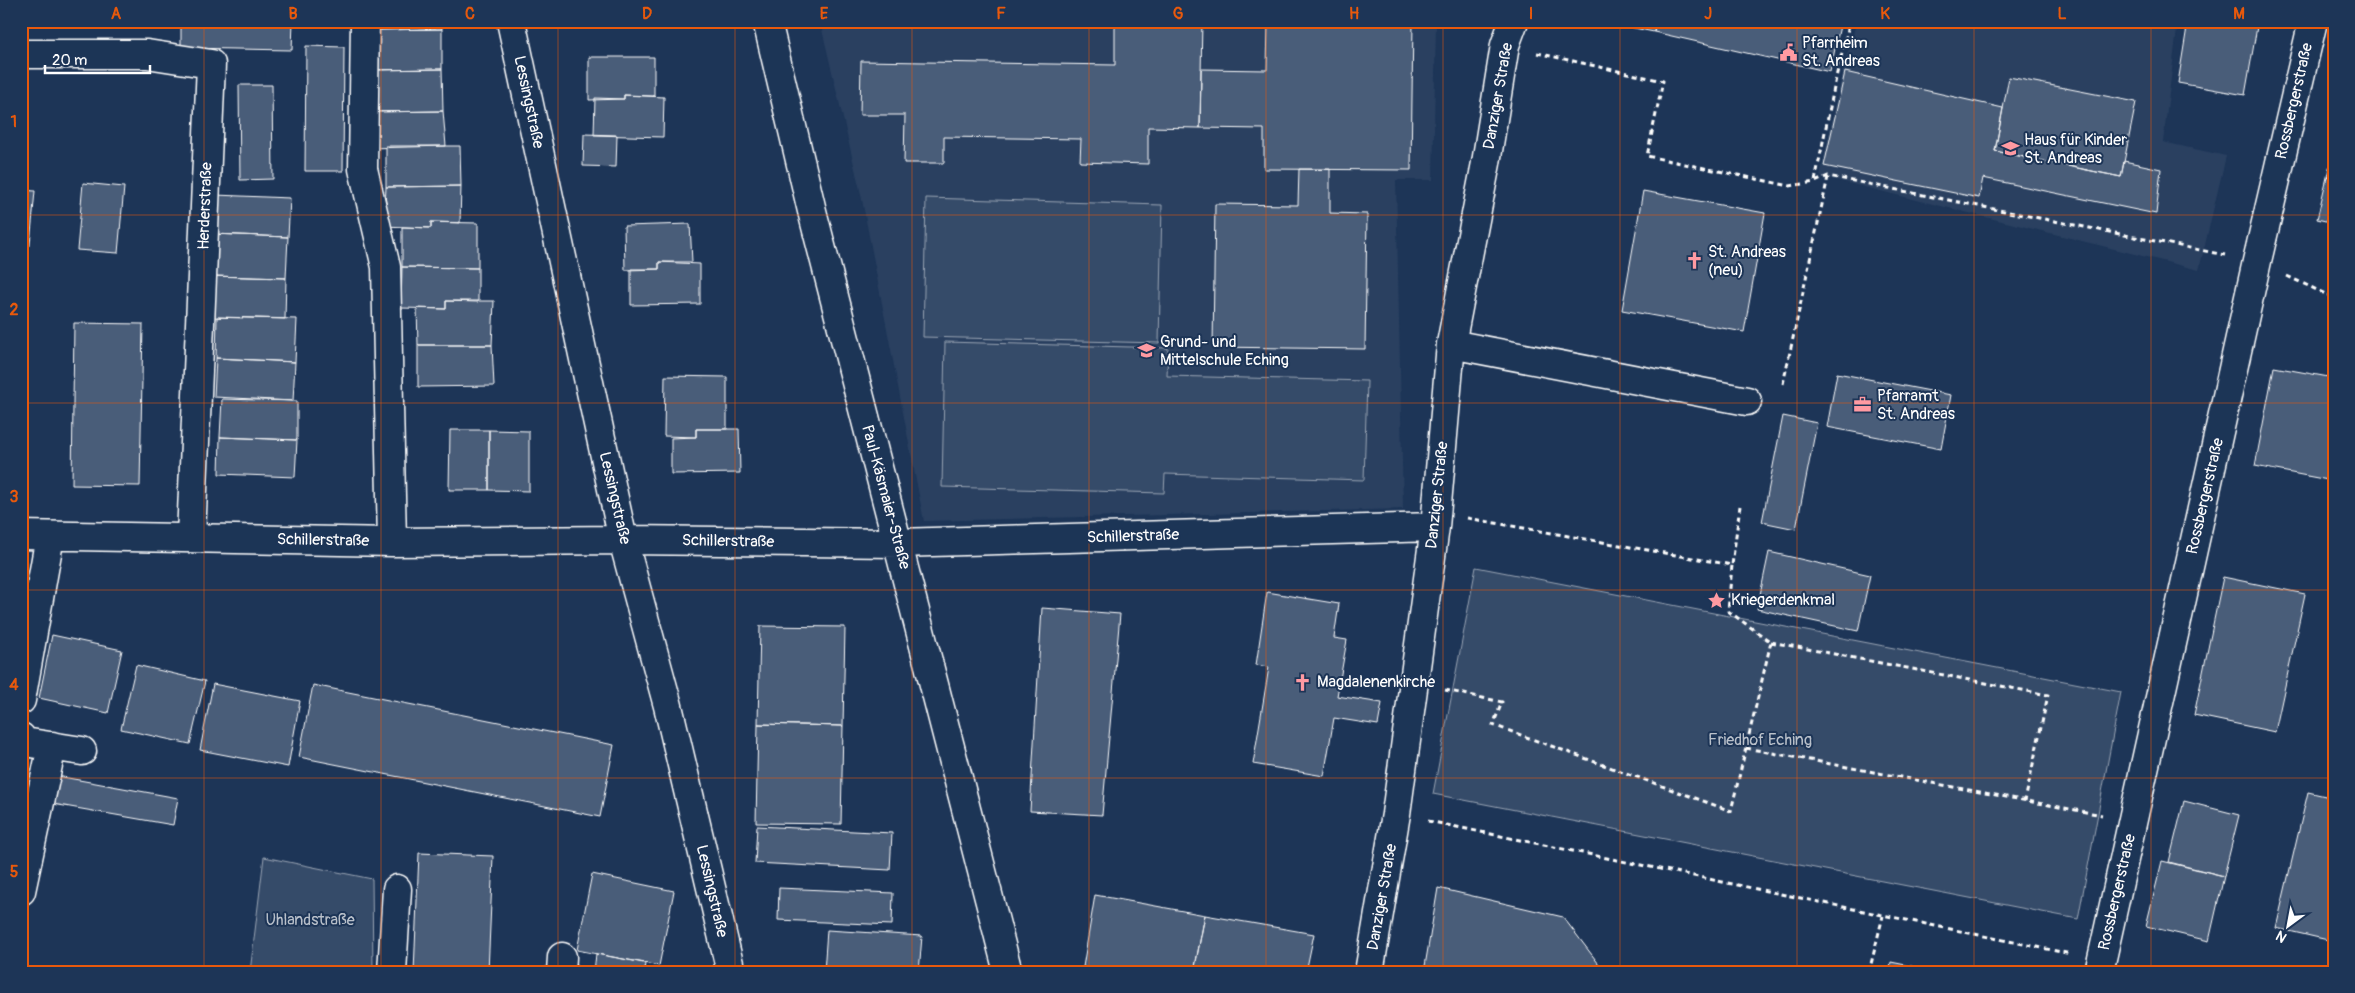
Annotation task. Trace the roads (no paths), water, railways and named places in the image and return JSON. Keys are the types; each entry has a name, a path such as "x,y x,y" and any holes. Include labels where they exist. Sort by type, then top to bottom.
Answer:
{"street":[{"path":"365,21 363,169 386,267 392,542"},
{"name":"Lessingstraße","path":"511,21 623,540 668,706 731,972"},
{"name":"Paul-Käsmaier-Straße","path":"767,21 812,211 1008,972"},
{"name":"Rossbergerstraße","path":"2100,966 2257,261 2313,21"},
{"name":"Danziger Straße","path":"1369,972 1396,814 1436,520 1451,344 1509,33"},
{"name":"Herderstraße","path":"21,54 147,54 211,64 191,538"},
{"path":"1451,344 1747,401"},
{"name":"Schillerstraße","path":"21,535 392,542 623,540 898,543 1436,520"},
{"path":"21,700 50,536"},
{"path":"21,737 24,742 82,751"},
{"path":"21,891 52,746"},
{"path":"392,972 397,889"}],"place":[{"name":"Pfarrheim St. Andreas","path":"1788,52"},
{"name":"Haus für Kinder St. Andreas","path":"2010,149"},
{"name":"St. Andreas (neu)","path":"1694,261"},
{"name":"Grund- und Mittelschule Eching","path":"1146,351"},
{"name":"Pfarramt St. Andreas","path":"1863,405"},
{"name":"Kriegerdenkmal","path":"1717,600"},
{"name":"Magdalenenkirche","path":"1303,682"}],"park label":[{"name":"Friedhof Eching","path":"1760,740"},
{"name":"Uhlandstraße","path":"310,920"}]}
